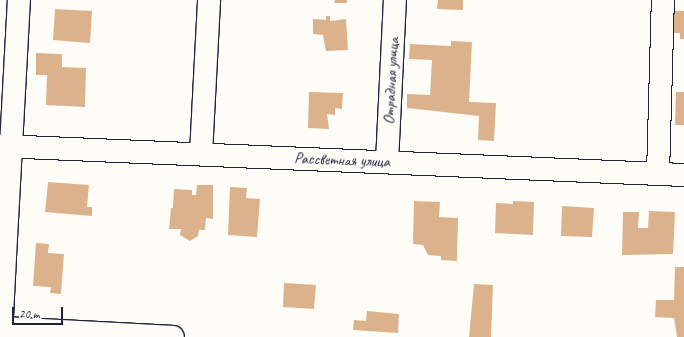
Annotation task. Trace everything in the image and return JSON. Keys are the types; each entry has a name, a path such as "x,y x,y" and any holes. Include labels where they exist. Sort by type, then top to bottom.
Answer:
{"street":[{"path":"19,0 6,146 1,333 173,337"},
{"path":"201,154 209,0"},
{"name":"Отрадная улица","path":"387,162 394,0"},
{"path":"658,174 663,0"},
{"name":"Рассветная улица","path":"6,146 684,175"}],"building":[{"path":"335,0 347,0 347,3 334,3"},
{"path":"438,0 463,0 463,10 437,9"},
{"path":"55,9 92,11 90,43 53,40"},
{"path":"665,11 684,11 684,39 680,39 680,33 664,33"},
{"path":"326,16 330,16 330,21 346,19 348,50 326,51 323,35 313,34 313,19 326,20"},
{"path":"451,41 472,42 469,102 496,103 494,141 478,140 479,116 407,108 407,94 430,95 432,60 409,59 410,44 451,46"},
{"path":"36,53 62,54 62,67 86,68 85,107 46,105 47,75 36,75"},
{"path":"309,92 343,93 342,109 335,108 335,115 327,114 329,129 308,128"},
{"path":"676,92 684,92 684,125 675,125"},
{"path":"48,182 89,185 87,207 92,207 92,216 45,212"},
{"path":"197,185 213,185 213,219 206,218 205,230 199,230 198,236 190,241 180,235 181,229 169,229 171,208 173,208 174,189 192,190 192,195 196,195"},
{"path":"230,187 247,188 246,198 260,199 257,237 228,235"},
{"path":"414,201 440,202 439,217 458,218 457,261 441,260 441,256 428,255 423,245 413,244"},
{"path":"513,201 534,202 533,235 495,233 496,203 513,204"},
{"path":"562,206 594,208 592,237 561,236"},
{"path":"649,211 675,212 673,254 622,255 623,212 639,212 638,228 648,228"},
{"path":"36,243 49,244 48,253 64,254 61,294 50,293 51,287 33,286"},
{"path":"675,267 684,267 684,337 677,337 674,318 655,317 656,300 674,300"},
{"path":"284,283 316,285 314,309 283,307"},
{"path":"474,284 493,285 491,337 469,337"},
{"path":"367,311 399,314 398,333 353,330 354,320 366,321"}]}
